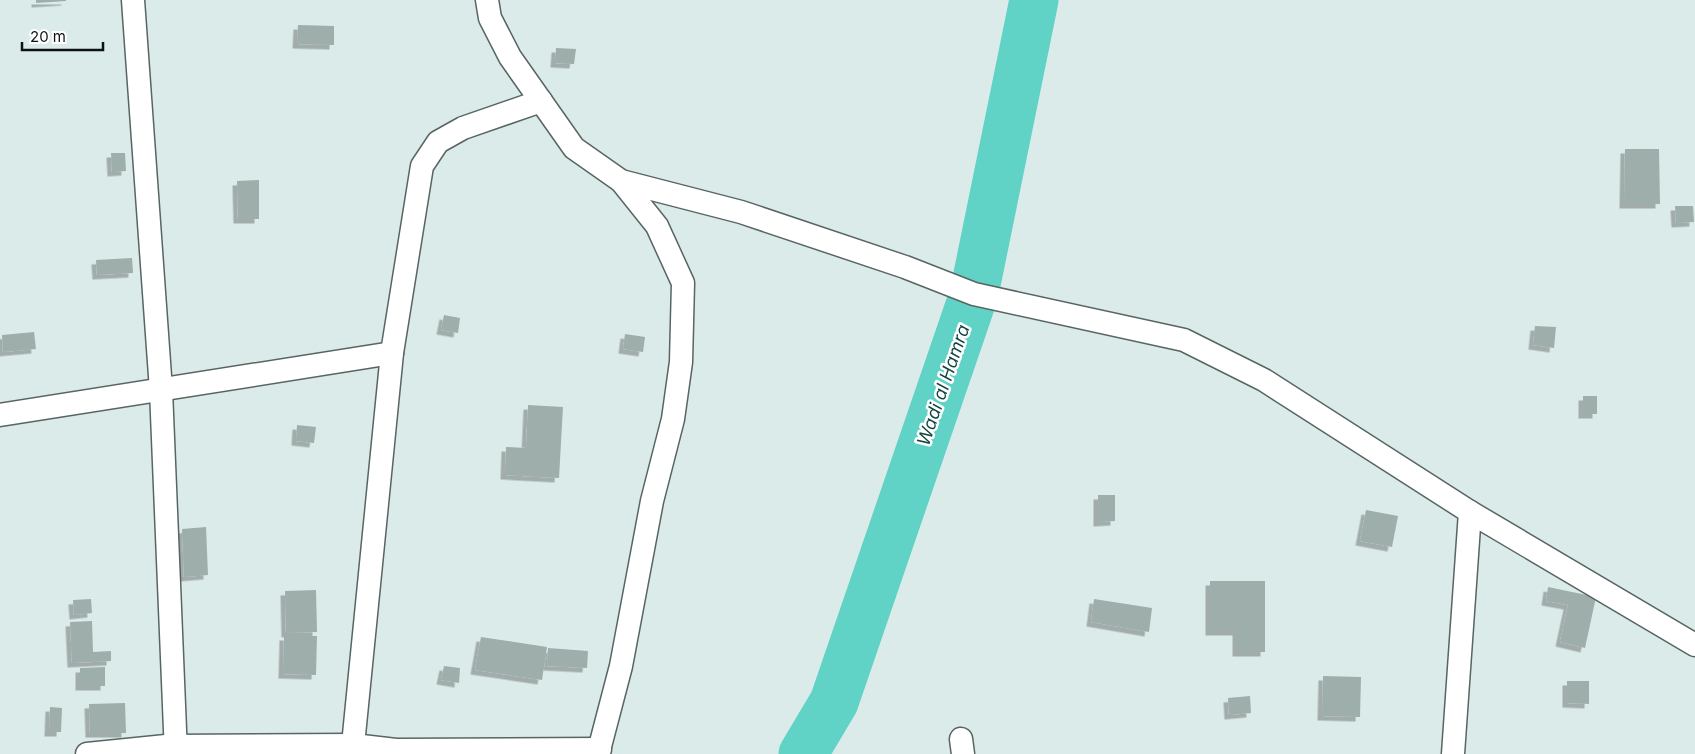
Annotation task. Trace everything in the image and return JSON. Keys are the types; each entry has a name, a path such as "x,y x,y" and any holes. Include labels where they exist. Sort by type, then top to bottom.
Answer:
{"street":[{"path":"133,0 161,390 176,750"},
{"path":"87,754 353,745 396,752 599,752 621,666 652,501 673,419 681,362 683,283 657,226 621,181 574,148 510,57 490,18 486,0"},
{"path":"353,745 392,353 422,166 438,142 463,128 541,101"},
{"path":"621,181 741,212 904,267 974,294 1184,340 1264,380 1470,512 1695,645"},
{"path":"0,415 392,353"},
{"path":"1453,754 1470,512"}],"building":[{"path":"36,0 66,0 66,1 36,3"},
{"path":"298,25 334,26 334,45 297,44"},
{"path":"556,48 576,49 574,64 555,63"},
{"path":"1625,149 1659,149 1660,204 1624,204"},
{"path":"111,153 125,153 126,171 112,172"},
{"path":"259,180 259,219 238,219 237,181"},
{"path":"1675,206 1693,206 1694,222 1676,223"},
{"path":"132,258 133,273 97,275 96,260"},
{"path":"444,315 460,318 458,333 441,330"},
{"path":"1535,326 1556,327 1554,348 1533,345"},
{"path":"34,332 36,349 3,352 2,335"},
{"path":"625,334 645,337 643,352 623,349"},
{"path":"1583,396 1597,396 1597,414 1583,414"},
{"path":"528,405 563,407 559,478 505,475 506,447 526,448"},
{"path":"297,425 316,427 314,443 296,441"},
{"path":"1098,495 1115,495 1115,521 1098,522"},
{"path":"1366,510 1398,516 1392,547 1360,541"},
{"path":"206,527 208,575 184,577 182,529"},
{"path":"1210,581 1265,581 1265,652 1237,652 1237,631 1210,631"},
{"path":"1548,587 1596,597 1585,648 1560,642 1568,605 1546,601"},
{"path":"316,590 317,632 286,633 285,591"},
{"path":"91,599 92,613 74,615 73,600"},
{"path":"1094,599 1152,608 1149,632 1091,622"},
{"path":"92,621 93,652 111,651 111,661 72,663 70,622"},
{"path":"284,636 317,636 316,675 283,674"},
{"path":"481,637 547,647 542,680 475,670"},
{"path":"548,648 588,651 587,668 547,666"},
{"path":"444,666 460,668 459,683 441,680"},
{"path":"105,667 105,686 80,686 80,668"},
{"path":"1323,676 1361,677 1360,717 1322,716"},
{"path":"1567,681 1589,681 1589,704 1567,703"},
{"path":"1250,696 1251,713 1229,715 1228,698"},
{"path":"125,703 126,733 90,733 89,704"},
{"path":"50,707 62,708 61,732 49,732"}],"waterway":[{"name":"Wadi al Hamra","path":"803,754 834,702 974,294 1034,0"}]}
